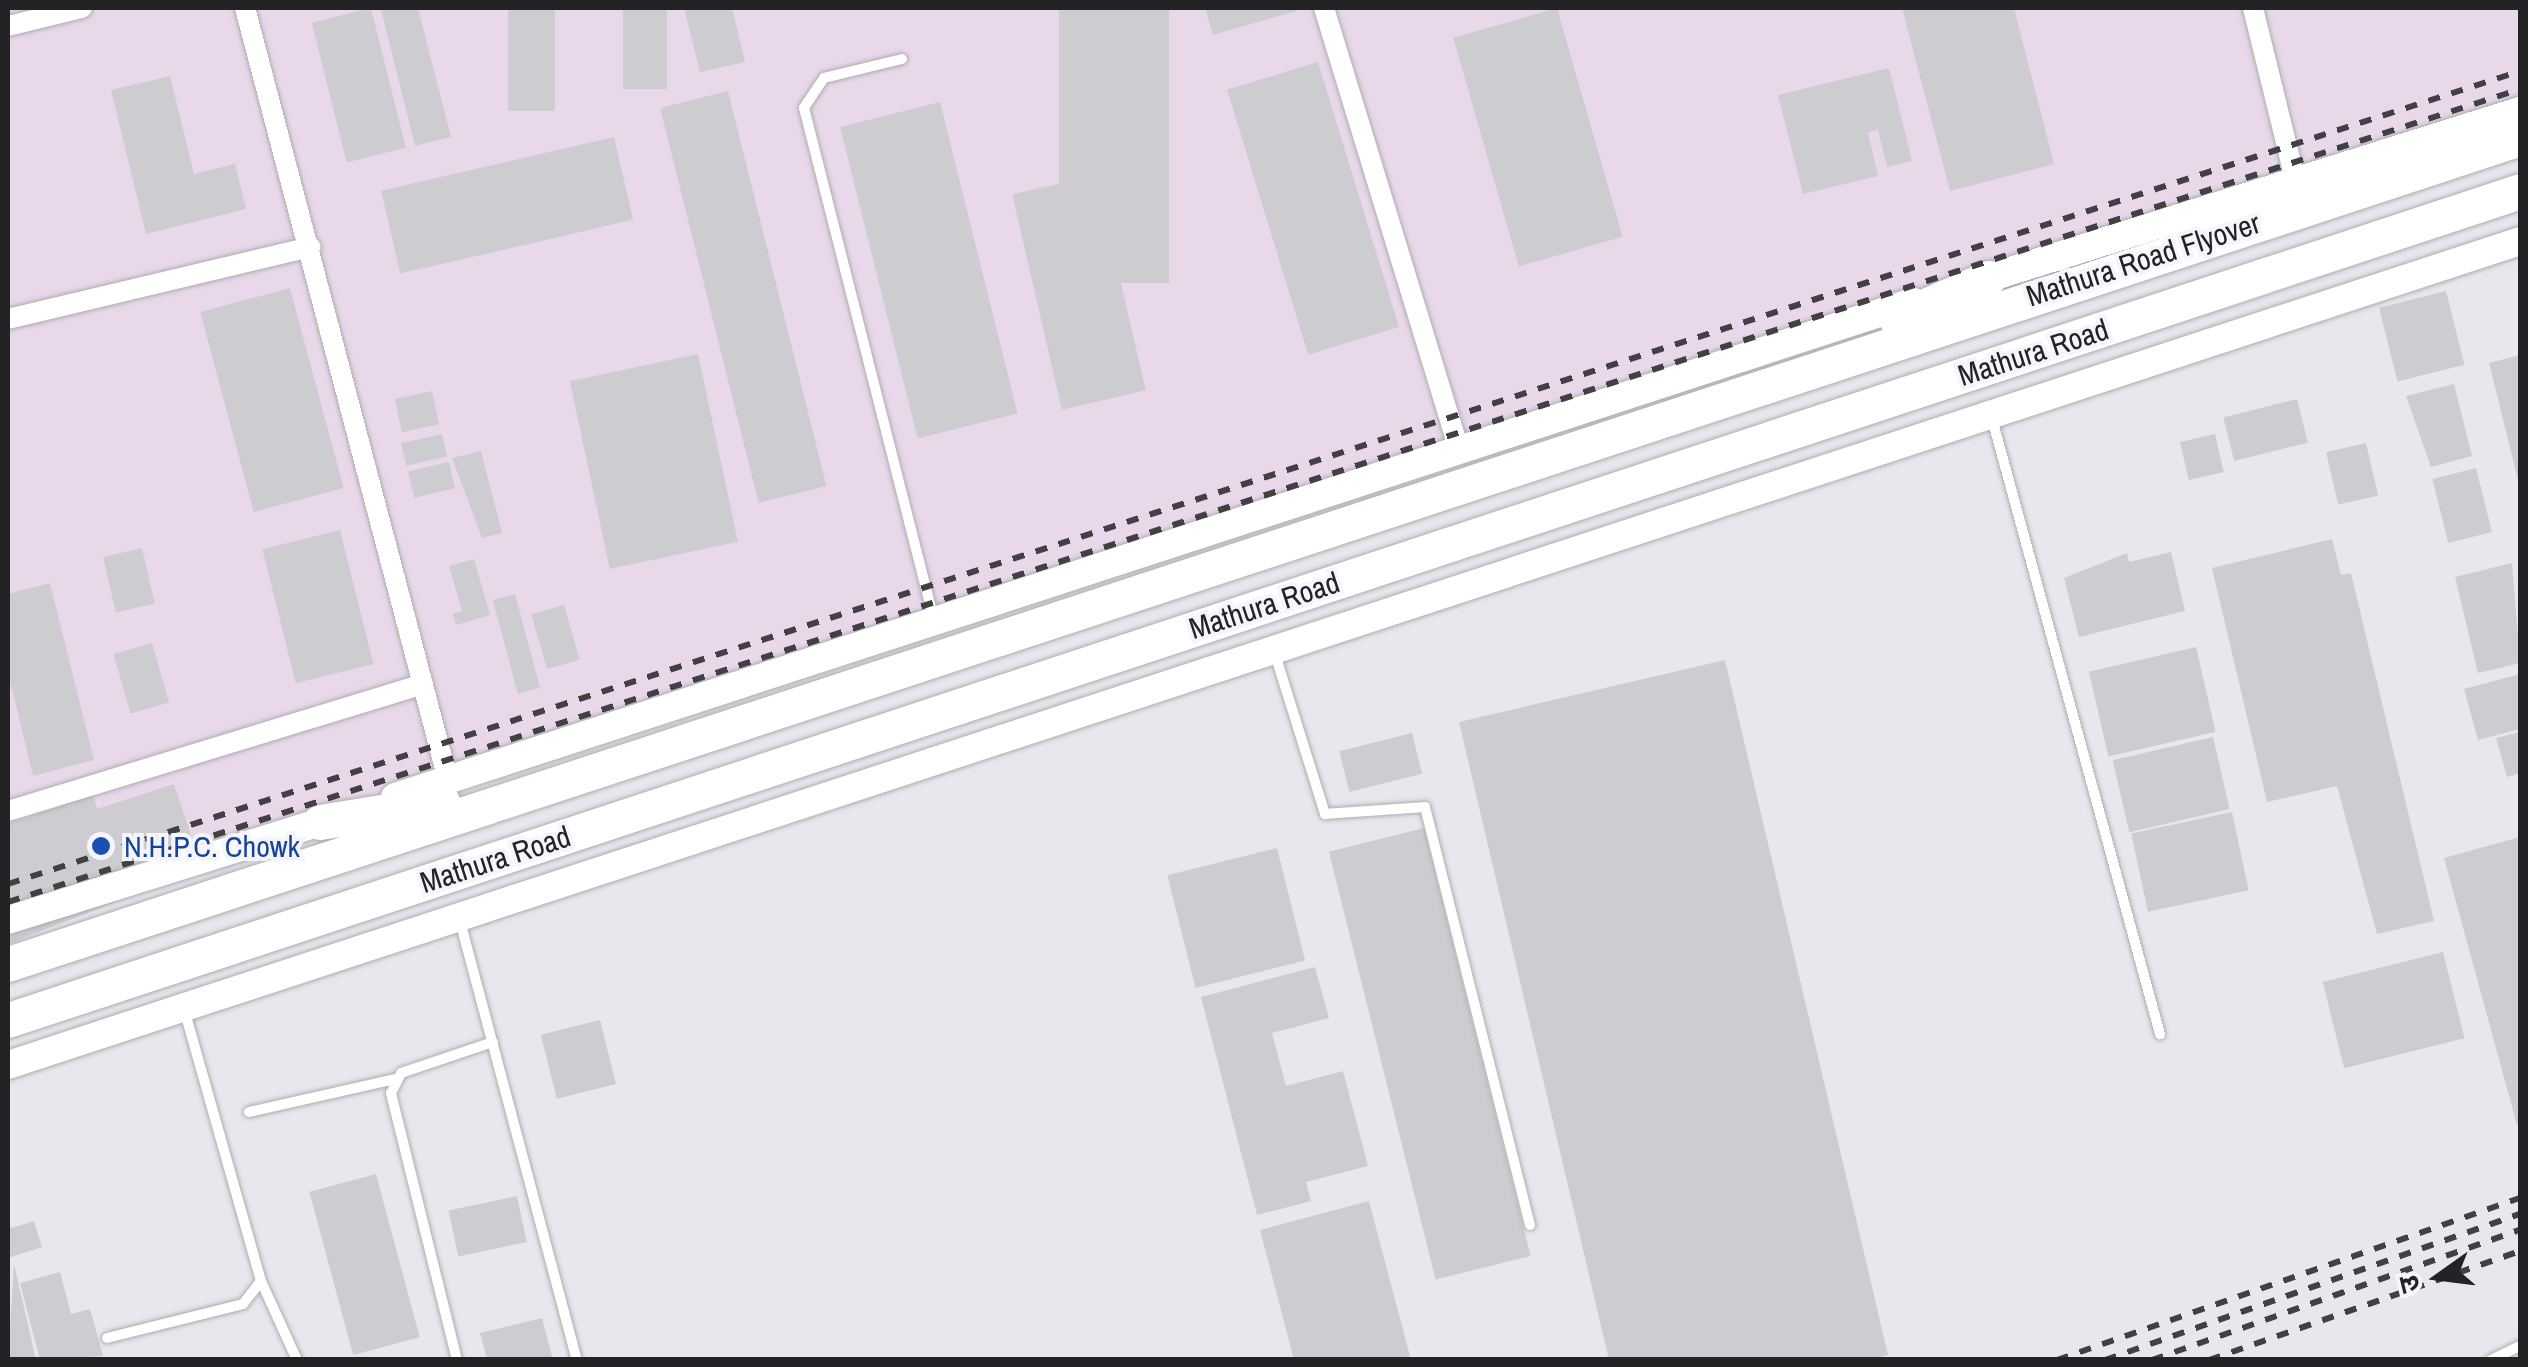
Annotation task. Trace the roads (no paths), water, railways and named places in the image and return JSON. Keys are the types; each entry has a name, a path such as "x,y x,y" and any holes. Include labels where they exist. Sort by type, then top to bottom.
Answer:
{"highway":[{"name":"Mathura Road Flyover","path":"1766,384 2520,138"},
{"name":"Mathura Road","path":"8,1020 2520,191"},
{"path":"1766,384 1823,348 1988,278"},
{"name":"Mathura Road","path":"8,964 1766,384"},
{"path":"320,822 550,785"}],"main road":[{"path":"8,920 320,822 1458,447 2520,111"},
{"path":"8,1066 2520,241"}],"street":[{"path":"8,26 82,8"},
{"path":"245,8 311,246 448,780"},
{"path":"1324,8 1458,447"},
{"path":"2253,8 2296,183"},
{"path":"8,319 311,246"},
{"path":"8,810 423,684"}],"lane":[{"path":"902,59 824,78 804,108 934,620"},
{"path":"1991,414 2160,1034"},
{"path":"1274,650 1325,814 1424,807 1530,1225"},
{"path":"459,916 577,1360"},
{"path":"183,1007 262,1280 297,1360"},
{"path":"248,1112 395,1079 493,1042"},
{"path":"395,1079 392,1110 458,1360"},
{"path":"107,1338 243,1304 262,1280"},
{"path":"2490,1360 2520,1346"}],"railway":[{"path":"8,884 2520,71"},
{"path":"8,902 2520,89"},
{"path":"2057,1360 2520,1198"},
{"path":"2105,1360 2520,1214"},
{"path":"2152,1360 2520,1230"},
{"path":"2209,1360 2520,1251"}],"place":[{"name":"N.H.P.C. Chowk","path":"101,846"}]}
